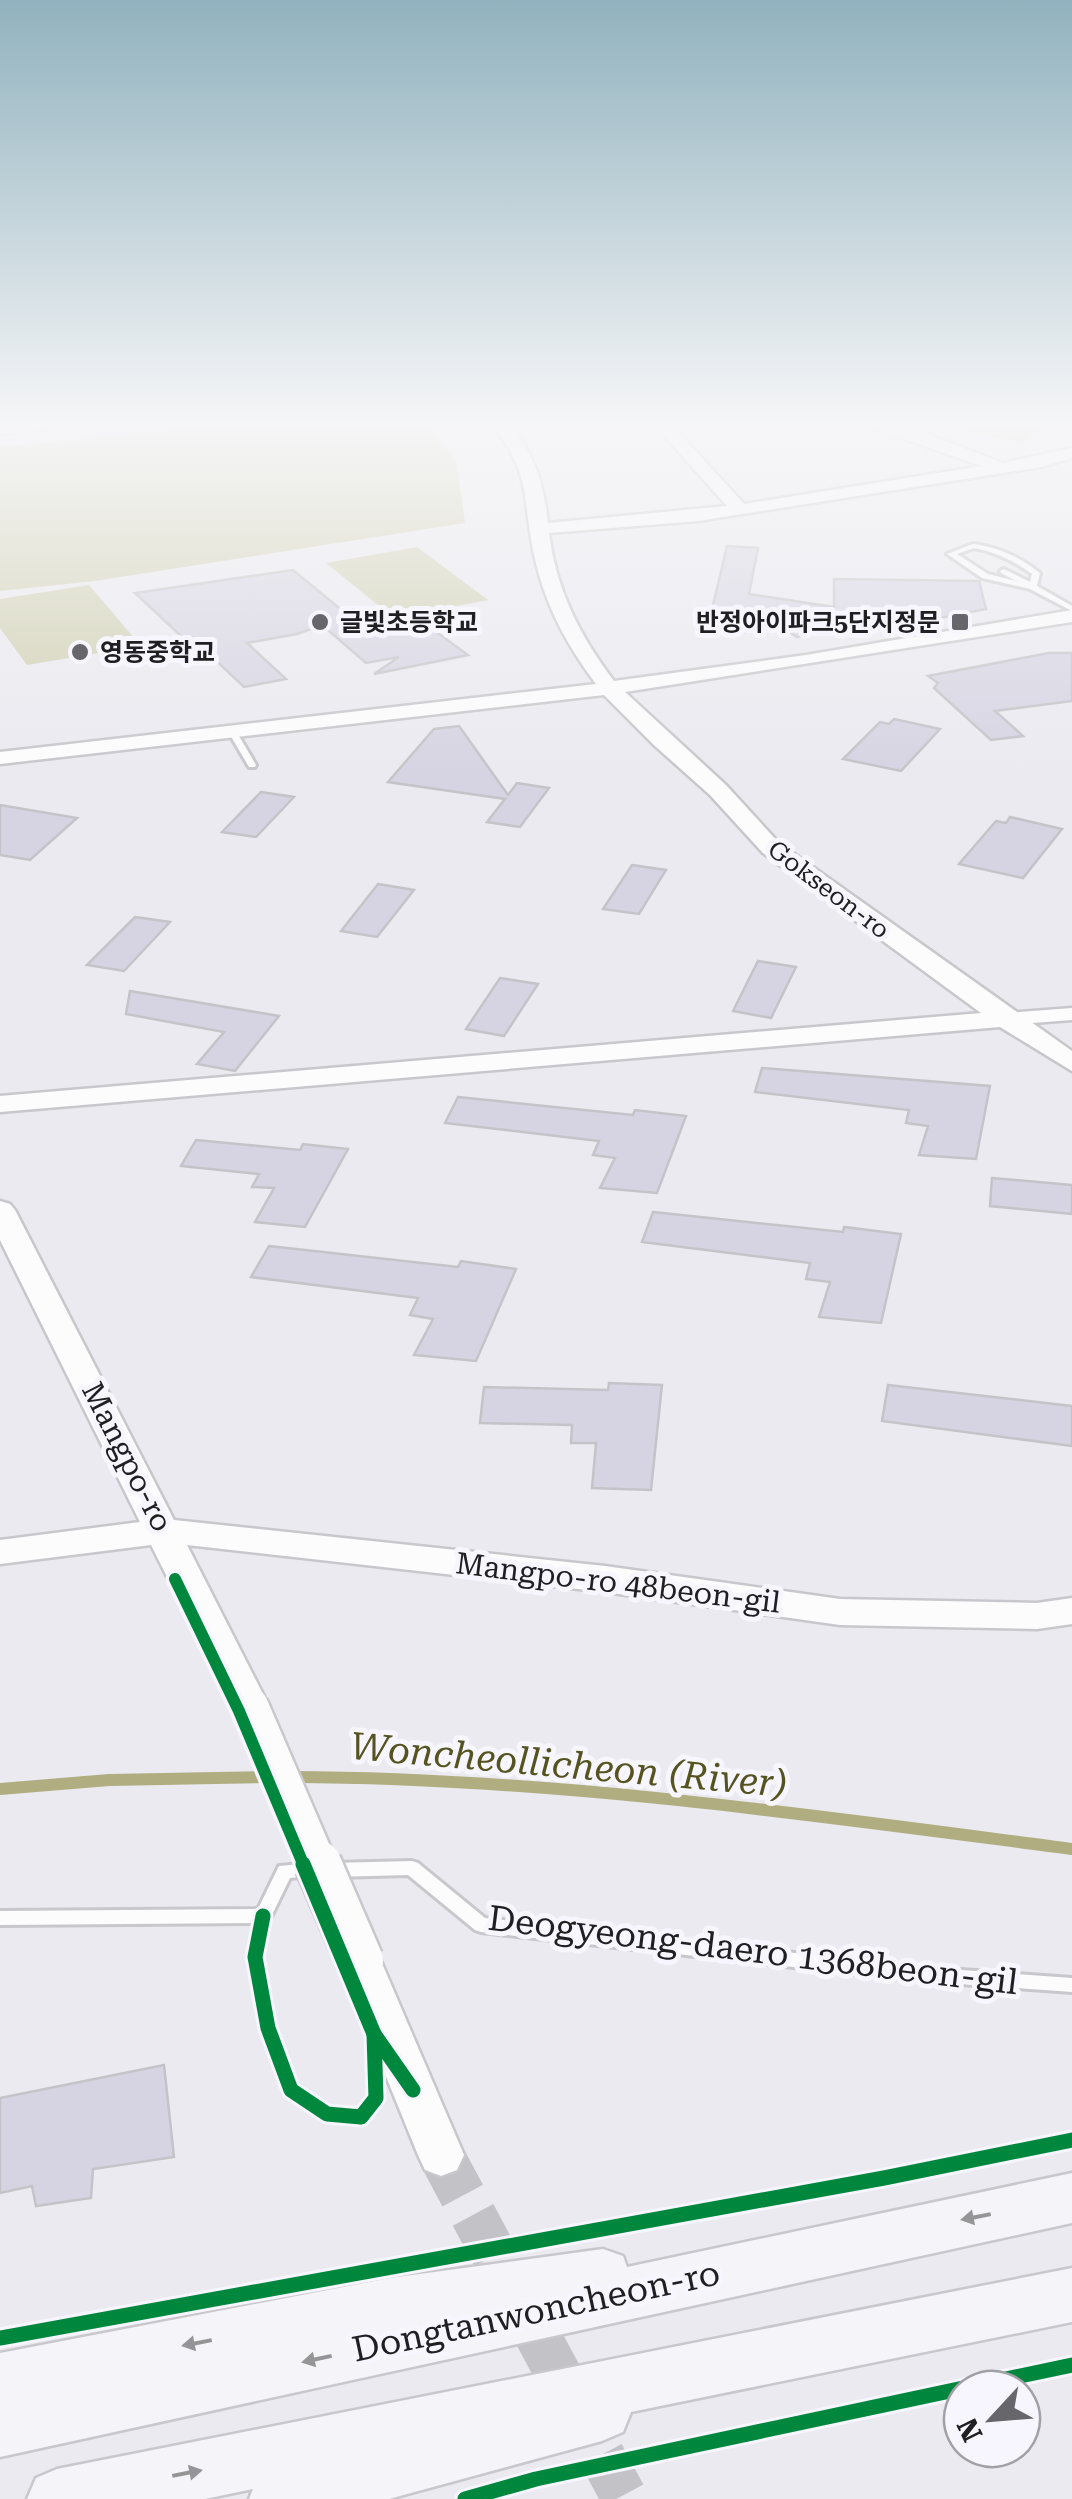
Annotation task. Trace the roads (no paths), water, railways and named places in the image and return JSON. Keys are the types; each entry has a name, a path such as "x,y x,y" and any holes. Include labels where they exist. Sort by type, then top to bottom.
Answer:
{"main road":[{"name":"Dongtanwoncheon-ro","path":"0,2428 1072,2198"},
{"path":"0,2380 390,2305 881,2236"},
{"path":"58,2499 1072,2295"},
{"path":"279,2499 917,2326"}],"street":[{"name":"Gokseon-ro","path":"541,539 558,606 577,645 609,688 662,742 718,790 771,848 1005,1019 1072,1063"},
{"path":"0,758 609,688 900,648 1072,612"},
{"path":"0,1104 1072,1014"},
{"name":"Mangpo-ro","path":"0,1210 250,1706 442,2154"},
{"name":"Mangpo-ro 48beon-gil","path":"0,1552 165,1531 605,1579 840,1612 1037,1616 1072,1611"}],"lane":[{"path":"973,546 996,550 1036,573 1033,587 985,576 951,554 973,546"},
{"path":"1004,572 1072,612"},
{"path":"233,733 252,765"},
{"name":"Deogyeong-daero 1368beon-gil","path":"0,1918 263,1916 285,1870 412,1868 482,1926 919,1974 1072,1985"}],"waterway":[{"name":"Woncheollicheon (River)","path":"0,1789 109,1780 274,1777"},
{"name":"Woncheollicheon (River)","path":"291,1777 585,1791 1072,1849"}],"tunnel":[{"path":"441,2155 625,2499"}],"place":[{"name":"글빛초등학교","path":"320,622"},
{"name":"반정아이파크5단지정문","path":"960,622"},
{"name":"영동중학교","path":"80,652"}]}
